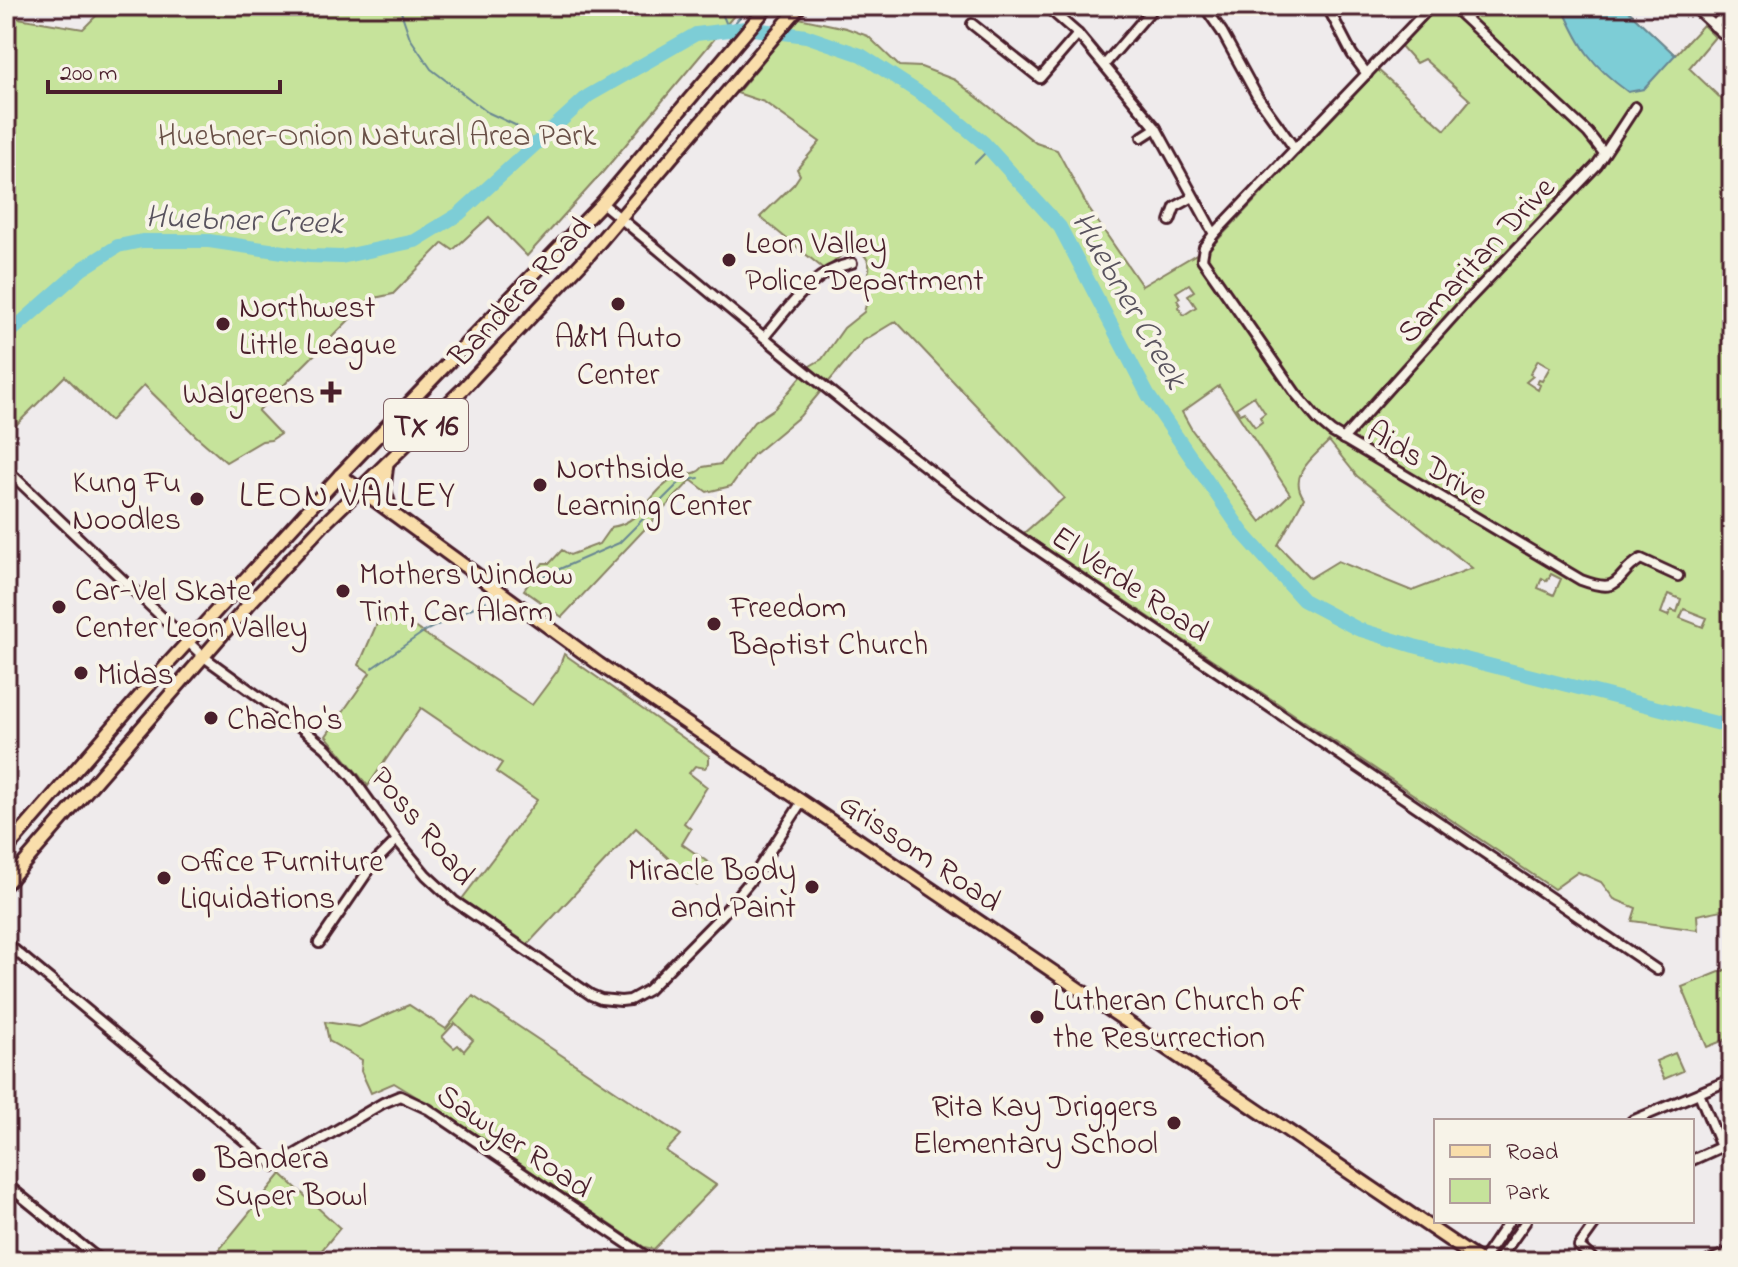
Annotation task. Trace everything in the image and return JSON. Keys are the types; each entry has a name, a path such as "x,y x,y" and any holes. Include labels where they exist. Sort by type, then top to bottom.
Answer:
{"main road":[{"name":"Bandera Road","path":"6,850 188,641 340,475 602,203 768,6"},
{"name":"Bandera Road","path":"6,884 267,584 463,389 622,219 800,7"},
{"path":"387,462 384,488 392,512"},
{"name":"Grissom Road","path":"340,475 599,664 1481,1261"},
{"path":"80,763 98,778"}],"street":[{"path":"1046,6 1078,34 1156,128 1214,234 1431,6"},
{"path":"1105,64 1155,6"},
{"path":"1204,6 1257,96 1295,149"},
{"path":"1327,6 1347,45 1367,74"},
{"path":"1452,6 1588,133 1603,152"},
{"path":"1693,6 1732,42"},
{"path":"1714,26 1732,6"},
{"path":"972,24 1040,78 1078,34"},
{"name":"Samaritan Drive","path":"1343,439 1465,303 1597,165 1635,107"},
{"path":"1142,137 1156,128"},
{"path":"1170,221 1175,207 1193,197"},
{"name":"El Verde Road","path":"602,203 764,337 1006,528 1657,970"},
{"name":"Aids Drive","path":"1214,234 1202,253 1202,259 1296,394 1319,421 1343,439 1581,580 1595,585 1615,584 1641,559 1678,576"},
{"path":"764,337 802,293 826,272 852,263"},
{"name":"Poss Road","path":"6,469 204,657 326,748 352,777 426,875 454,901 586,992 601,999 630,1000 648,990 722,915 751,880 802,802"},
{"path":"319,943 373,864 397,840"},
{"name":"Sawyer Road","path":"6,943 275,1166 400,1096 428,1109 653,1261"},
{"path":"1637,1119 1732,1079"},
{"path":"1699,1093 1721,1147"},
{"path":"1694,1159 1732,1142"},
{"path":"6,1184 101,1261"},
{"path":"1481,1261 1508,1223"},
{"path":"1498,1261 1525,1223"},
{"path":"1595,1261 1579,1246 1596,1223"},
{"path":"1709,1261 1732,1251"}],"green space":[{"name":"Huebner-Onion Natural Area Park","path":"106,6 742,6 602,173 527,256 489,217 453,250 443,243 393,294 370,299 258,411 280,434 226,462 144,385 110,421 65,376 6,435 6,16 83,29"},
{"path":"1439,6 1623,6 1675,55 1703,25 1715,37 1689,68 1732,109 1732,908 1697,915 1698,930 1632,921 1636,908 1614,899 1601,882 1578,872 1554,889 1024,533 1064,498 896,321 863,341 800,416 753,455 731,486 707,492 691,480 562,617 524,590 543,563 550,563 562,550 570,555 599,544 611,527 631,519 666,484 703,467 721,464 754,422 775,408 810,366 822,359 844,328 864,312 869,294 859,284 866,277 869,265 862,253 845,252 825,270 760,217 794,184 800,175 797,169 820,142 764,102 737,93 799,18 868,36 899,66 921,67 955,80 1036,143 1057,150 1089,209 1142,286 1215,243 1378,70 1445,130 1470,100 1424,59 1416,63 1401,46","holes":["1189,284 1194,291 1188,295 1196,307 1184,315 1178,307 1177,300 1180,298 1176,292","1538,360 1550,367 1542,381 1537,383 1540,385 1538,390 1526,382 1533,376 1530,374","1219,386 1290,494 1261,522 1182,412","1254,396 1265,413 1260,417 1262,422 1255,427 1244,412 1240,414 1236,408","1329,441 1357,476 1472,568 1412,591 1338,561 1310,578 1278,545 1304,498 1300,490 1300,474","1551,574 1561,579 1554,595 1538,588 1542,578 1547,581","1668,594 1681,599 1677,612 1671,610 1668,616 1661,613","1684,609 1707,618 1703,627 1680,618"]},
{"path":"384,607 532,705 558,670 564,654 709,756 705,768 695,766 689,773 707,787 684,823 691,829 682,844 712,865 697,885 636,828 528,944 462,899 537,800 496,772 502,763 421,708 368,786 326,736 370,673 359,665"},
{"path":"1732,967 1732,1037 1707,1047 1682,987"},
{"path":"473,996 681,1135 666,1151 716,1185 654,1249 644,1247 394,1083 371,1093 361,1071 362,1060 329,1041 325,1022 359,1027 409,1005 446,1029","holes":["455,1023 473,1040 464,1051 458,1045 454,1048 442,1037"]},
{"path":"1675,1053 1683,1071 1664,1079 1656,1061"},
{"path":"281,1174 340,1228 313,1261 210,1261"}],"water":[{"path":"1562,6 1623,6 1675,55 1644,89 1628,92 1588,54"}],"waterway":[{"path":"399,6 410,38 431,69 487,112 515,125 536,143"},
{"name":"Huebner Creek","path":"719,6 729,30 749,6"},
{"name":"Huebner Creek","path":"6,336 82,269 118,246 142,241 209,241 310,256 341,257 415,241 459,214 588,96 696,34 746,28 806,36 861,55 938,105 984,143 1060,227 1148,395 1243,533 1303,600 1358,629 1414,646 1732,727"},
{"path":"975,163 989,149"},
{"path":"539,578 619,543 681,481 699,478"},
{"path":"372,668 425,631 486,601"}],"place":[{"name":"Leon Valley Police Department","path":"729,260"},
{"name":"A&M Auto Center","path":"618,304"},
{"name":"Northwest Little League","path":"223,324"},
{"name":"Walgreens","path":"331,392"},
{"name":"Northside Learning Center","path":"540,485"},
{"name":"Kung Fu Noodles","path":"197,499"},
{"name":"Mothers Window Tint, Car Alarm","path":"343,591"},
{"name":"Car-Vel Skate Center Leon Valley","path":"59,607"},
{"name":"Freedom Baptist Church","path":"714,624"},
{"name":"Midas","path":"81,673"},
{"name":"Chacho's","path":"211,718"},
{"name":"Office Furniture Liquidations","path":"164,878"},
{"name":"Miracle Body and Paint","path":"812,887"},
{"name":"Lutheran Church of the Resurrection","path":"1037,1017"},
{"name":"Rita Kay Driggers Elementary School","path":"1174,1123"},
{"name":"Bandera Super Bowl","path":"199,1175"}],"district":[{"name":"LEON VALLEY","path":"348,493"}]}
